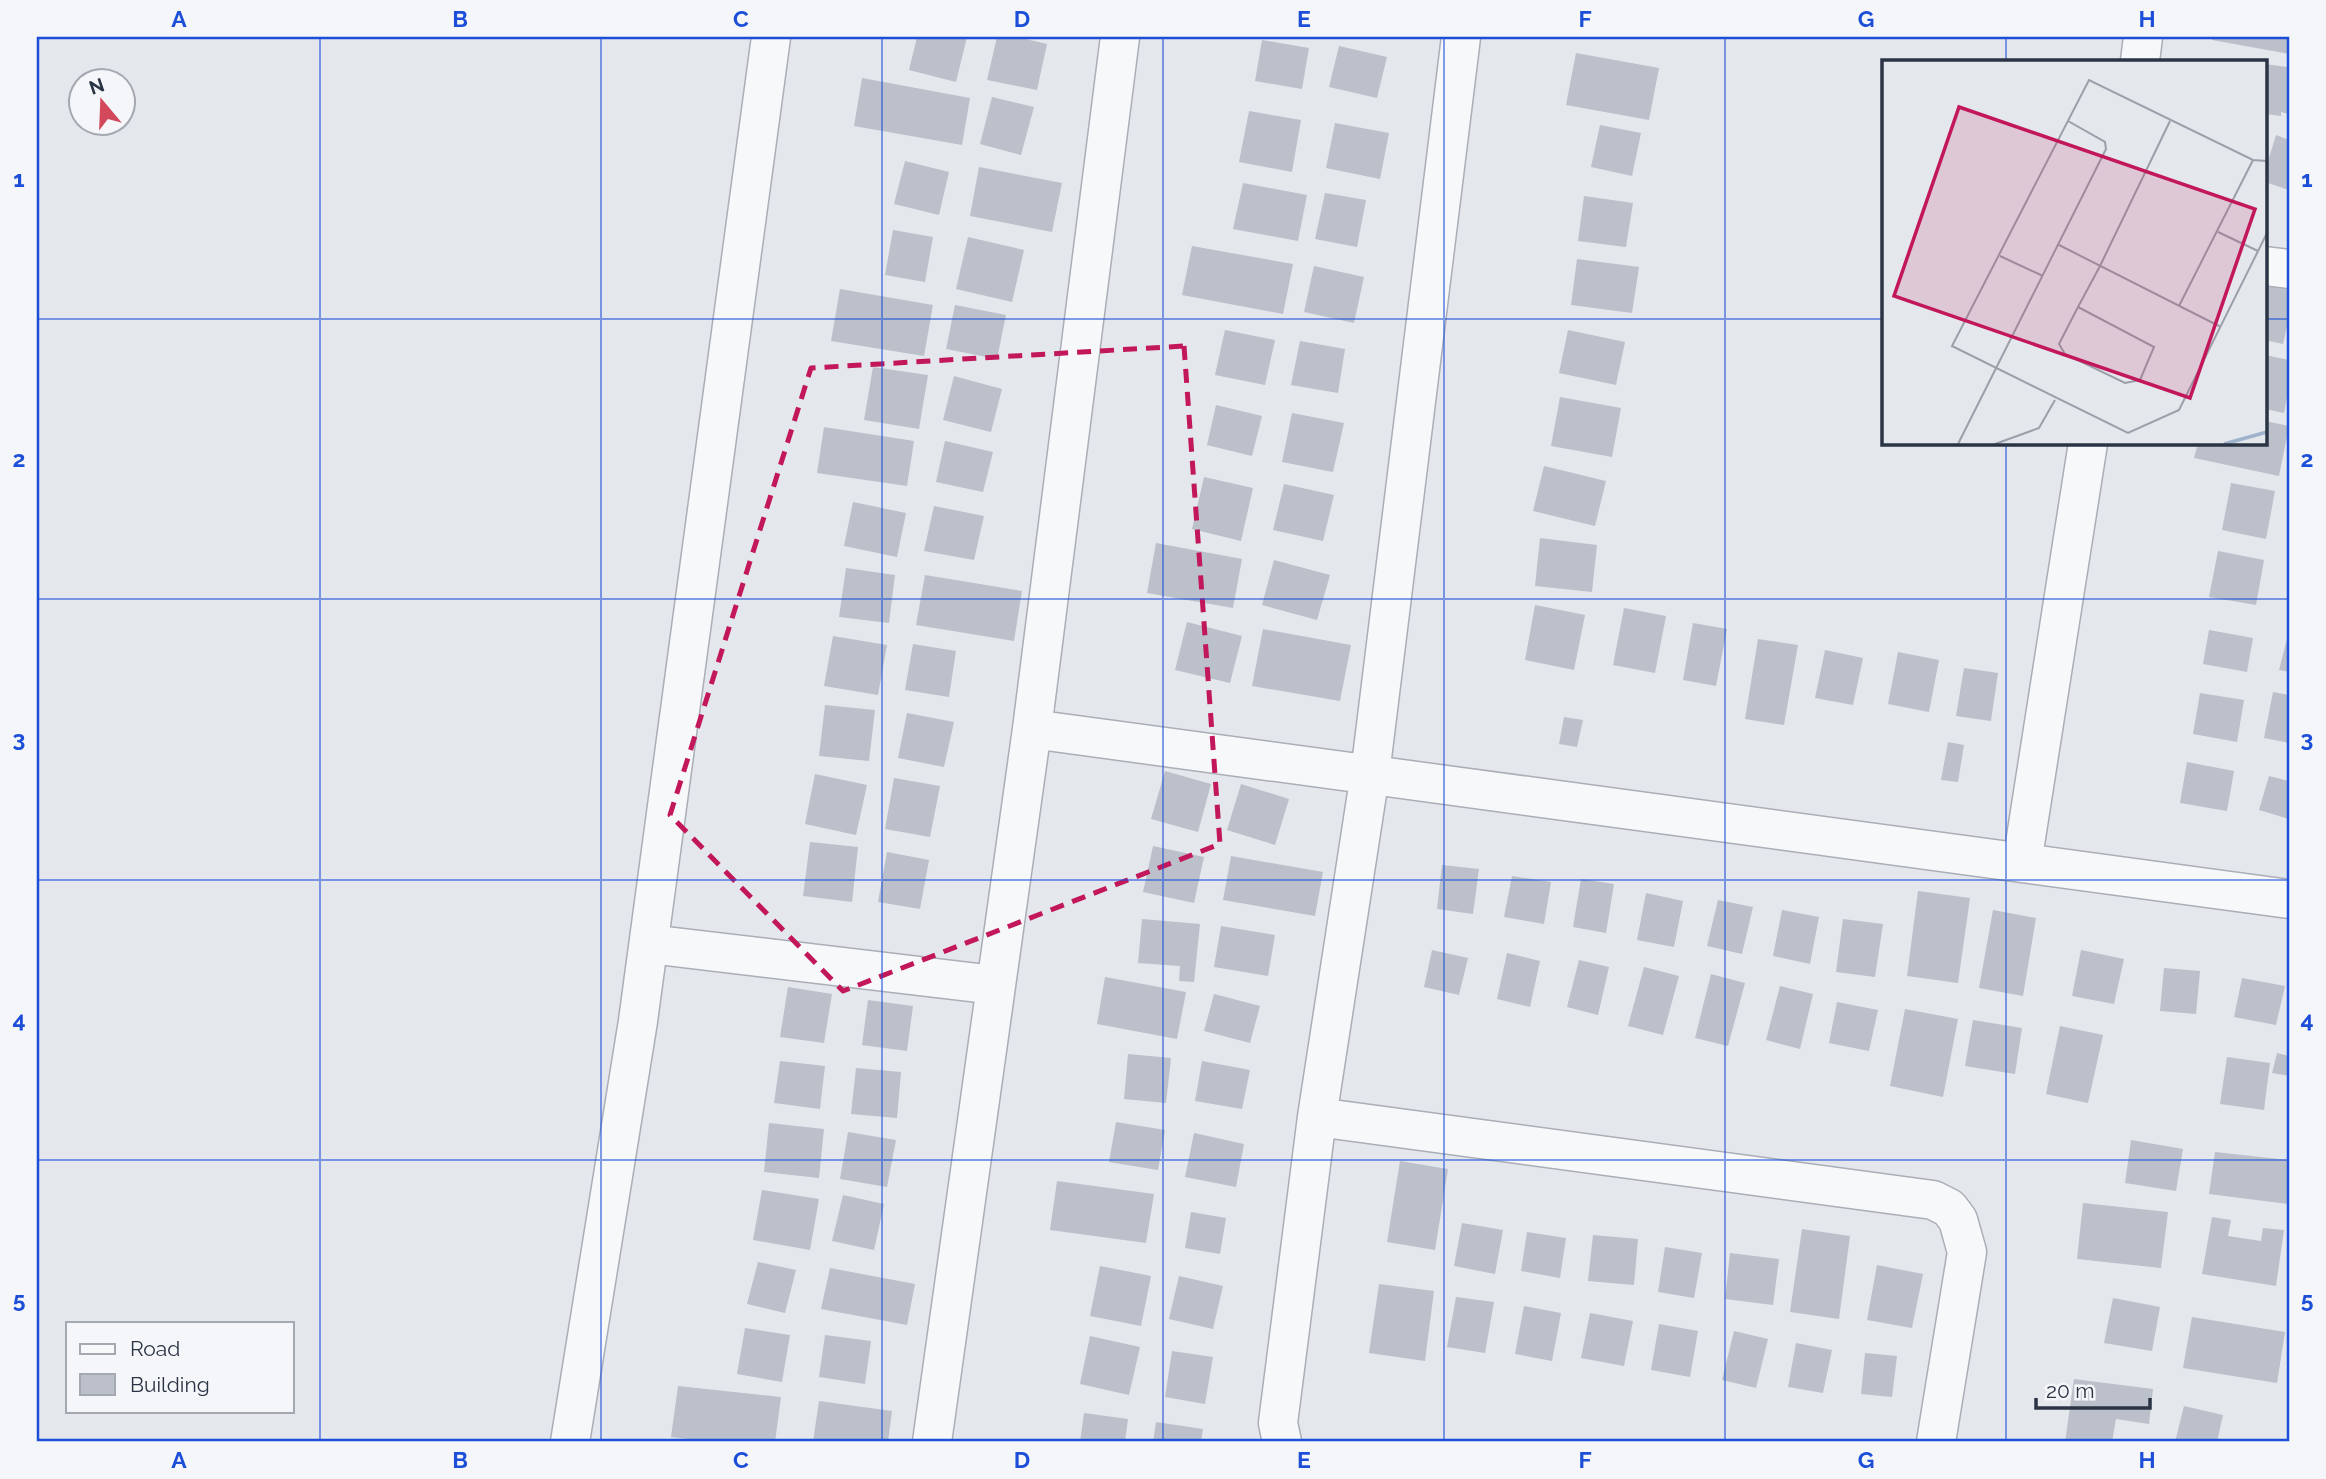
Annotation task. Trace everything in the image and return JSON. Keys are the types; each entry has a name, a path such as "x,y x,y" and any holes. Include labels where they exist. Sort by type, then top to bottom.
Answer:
{"street":[{"path":"570,1442 649,944 771,37"},
{"path":"932,1442 1032,729 1120,37"},
{"path":"1282,1442 1278,1423 1317,1117 1370,774 1461,37"},
{"path":"2140,60 2143,37"},
{"path":"2266,266 2289,269"},
{"path":"2022,863 2088,444"},
{"path":"1032,729 2289,899"},
{"path":"649,944 995,985"},
{"path":"1317,1117 1933,1200 1949,1208 1958,1220 1967,1252 1936,1442"}],"highlighted area":[{"path":"1184,346 1220,844 843,991 670,815 811,368"}],"building":[{"path":"917,37 967,37 956,82 909,70"},
{"path":"997,37 1017,37 1047,44 1037,90 987,80"},
{"path":"2212,37 2289,37 2289,54 2212,40"},
{"path":"1262,40 1309,48 1302,89 1255,81"},
{"path":"1339,46 1387,57 1377,98 1329,87"},
{"path":"1576,53 1659,68 1649,120 1566,105"},
{"path":"2266,64 2287,67 2289,114 2281,112 2281,116 2266,114"},
{"path":"862,78 970,98 962,145 854,126"},
{"path":"992,97 1034,107 1021,155 980,144"},
{"path":"1249,111 1301,120 1292,172 1239,162"},
{"path":"1335,123 1389,133 1380,179 1326,168"},
{"path":"1600,125 1641,133 1632,176 1591,167"},
{"path":"2276,135 2289,140 2289,190 2266,182 2266,168"},
{"path":"905,161 949,172 939,215 894,204"},
{"path":"979,167 1062,183 1052,232 970,216"},
{"path":"1243,183 1307,195 1298,241 1233,229"},
{"path":"1325,193 1366,200 1357,247 1315,239"},
{"path":"1584,196 1633,203 1626,247 1578,241"},
{"path":"893,230 933,237 925,282 885,275"},
{"path":"968,237 1024,250 1012,302 956,289"},
{"path":"1192,246 1293,264 1283,314 1182,295"},
{"path":"1577,259 1639,267 1632,313 1571,305"},
{"path":"1314,266 1364,277 1354,323 1304,312"},
{"path":"2266,284 2289,290 2289,318 2283,344 2266,340"},
{"path":"840,289 933,305 924,356 831,341"},
{"path":"955,305 1006,315 997,359 946,349"},
{"path":"1225,330 1275,340 1265,385 1215,375"},
{"path":"1568,330 1625,342 1616,385 1559,373"},
{"path":"1300,341 1345,349 1338,393 1291,385"},
{"path":"2266,355 2289,360 2289,387 2284,413 2266,409"},
{"path":"873,367 928,375 919,429 864,420"},
{"path":"954,376 1002,389 991,432 943,420"},
{"path":"1560,397 1621,408 1612,457 1551,446"},
{"path":"1216,405 1262,416 1252,456 1207,445"},
{"path":"1292,413 1344,423 1333,472 1282,462"},
{"path":"2266,421 2289,426 2279,476 2194,458 2198,444 2266,444"},
{"path":"824,427 914,441 907,486 817,473"},
{"path":"945,441 993,452 983,492 936,482"},
{"path":"1544,466 1606,481 1595,526 1533,511"},
{"path":"1204,477 1253,488 1241,541 1192,529"},
{"path":"2231,483 2275,491 2266,539 2222,530"},
{"path":"1284,484 1334,495 1323,541 1273,530"},
{"path":"853,502 906,513 897,557 844,546"},
{"path":"934,506 984,516 974,560 924,551"},
{"path":"1540,538 1597,545 1592,592 1535,586"},
{"path":"1156,543 1242,559 1233,608 1147,593"},
{"path":"2218,551 2264,560 2256,605 2209,597"},
{"path":"1274,560 1330,575 1317,620 1262,605"},
{"path":"846,568 895,575 889,623 839,617"},
{"path":"925,575 1022,591 1014,641 916,625"},
{"path":"1535,605 1585,615 1574,670 1525,660"},
{"path":"1624,608 1666,616 1655,673 1613,665"},
{"path":"1187,622 1242,636 1230,683 1175,670"},
{"path":"1693,623 1727,629 1716,686 1683,680"},
{"path":"1263,629 1351,645 1340,701 1252,686"},
{"path":"2209,630 2253,638 2247,672 2203,664"},
{"path":"2289,631 2289,672 2279,670"},
{"path":"833,636 887,645 878,695 824,686"},
{"path":"1758,639 1798,645 1784,725 1745,719"},
{"path":"913,644 956,651 949,697 905,690"},
{"path":"1825,650 1863,658 1853,705 1815,698"},
{"path":"1898,652 1939,660 1929,712 1888,704"},
{"path":"1964,668 1998,673 1991,721 1956,716"},
{"path":"2273,692 2289,695 2289,743 2264,738"},
{"path":"2200,693 2244,700 2237,742 2193,734"},
{"path":"825,705 875,710 869,761 819,756"},
{"path":"907,713 954,722 944,767 898,758"},
{"path":"1564,717 1583,720 1577,747 1559,744"},
{"path":"1948,742 1964,745 1958,782 1941,780"},
{"path":"2187,762 2234,771 2227,811 2180,803"},
{"path":"1165,771 1211,784 1198,832 1151,819"},
{"path":"815,774 867,785 856,835 805,824"},
{"path":"2269,776 2289,781 2289,819 2259,810"},
{"path":"894,778 940,786 930,837 885,829"},
{"path":"1241,784 1289,799 1275,845 1227,830"},
{"path":"810,842 858,847 852,902 803,896"},
{"path":"1153,846 1204,857 1194,903 1143,892"},
{"path":"887,852 929,860 920,909 878,902"},
{"path":"1231,856 1323,872 1315,916 1223,900"},
{"path":"1442,865 1479,869 1473,914 1437,909"},
{"path":"1512,876 1551,882 1544,924 1504,917"},
{"path":"1581,879 1614,884 1606,933 1573,927"},
{"path":"1918,891 1970,898 1958,983 1907,976"},
{"path":"1646,893 1683,901 1674,947 1637,940"},
{"path":"1718,900 1753,907 1742,954 1707,946"},
{"path":"1782,910 1819,917 1810,964 1773,956"},
{"path":"1993,910 2036,918 2023,996 1979,988"},
{"path":"1142,919 1200,924 1194,982 1179,981 1180,966 1138,963"},
{"path":"1843,919 1883,924 1875,977 1836,972"},
{"path":"1221,926 1275,935 1268,976 1214,967"},
{"path":"1432,950 1468,958 1459,995 1424,987"},
{"path":"2081,950 2124,959 2114,1004 2072,996"},
{"path":"1507,953 1540,961 1530,1007 1497,999"},
{"path":"1579,960 1609,967 1598,1015 1567,1007"},
{"path":"1644,967 1679,976 1663,1035 1628,1026"},
{"path":"2164,968 2200,971 2196,1014 2160,1011"},
{"path":"1711,974 1745,983 1728,1046 1695,1038"},
{"path":"1105,977 1186,992 1177,1039 1097,1024"},
{"path":"2242,978 2285,986 2276,1025 2234,1017"},
{"path":"1780,986 1813,994 1800,1049 1766,1040"},
{"path":"788,987 832,994 824,1043 780,1037"},
{"path":"1214,994 1260,1006 1250,1043 1204,1031"},
{"path":"868,1000 913,1006 907,1051 862,1045"},
{"path":"1837,1002 1878,1010 1869,1051 1829,1043"},
{"path":"1905,1009 1958,1019 1943,1097 1890,1086"},
{"path":"1973,1020 2022,1028 2015,1074 1965,1066"},
{"path":"2060,1026 2103,1035 2088,1103 2046,1094"},
{"path":"2277,1053 2289,1056 2289,1076 2272,1073"},
{"path":"1128,1054 1171,1058 1166,1103 1124,1099"},
{"path":"2227,1057 2270,1063 2264,1110 2220,1104"},
{"path":"780,1061 825,1066 820,1109 774,1103"},
{"path":"1202,1061 1250,1070 1242,1109 1195,1101"},
{"path":"856,1068 901,1072 897,1118 851,1114"},
{"path":"1116,1122 1165,1130 1158,1170 1109,1162"},
{"path":"769,1123 824,1129 819,1178 764,1172"},
{"path":"848,1132 896,1140 887,1187 840,1179"},
{"path":"1194,1133 1244,1144 1236,1187 1185,1177"},
{"path":"2131,1140 2183,1149 2176,1191 2125,1183"},
{"path":"2215,1152 2289,1160 2289,1204 2209,1194"},
{"path":"1400,1161 1448,1169 1435,1250 1387,1242"},
{"path":"1057,1181 1154,1194 1146,1243 1050,1230"},
{"path":"762,1190 819,1199 810,1250 753,1240"},
{"path":"843,1195 884,1204 874,1250 832,1241"},
{"path":"2083,1203 2168,1212 2161,1268 2077,1259"},
{"path":"1191,1212 1226,1218 1220,1254 1185,1248"},
{"path":"2212,1217 2231,1220 2228,1236 2261,1241 2263,1228 2284,1230 2276,1286 2202,1274"},
{"path":"1462,1223 1503,1230 1495,1274 1454,1266"},
{"path":"1802,1229 1850,1236 1839,1319 1790,1312"},
{"path":"1527,1232 1566,1238 1560,1278 1521,1271"},
{"path":"1593,1235 1638,1239 1634,1285 1588,1281"},
{"path":"1665,1247 1702,1253 1694,1298 1658,1292"},
{"path":"1730,1253 1779,1259 1773,1305 1725,1299"},
{"path":"758,1262 796,1270 785,1313 747,1304"},
{"path":"1877,1265 1923,1274 1912,1328 1867,1320"},
{"path":"1100,1266 1151,1276 1141,1326 1090,1316"},
{"path":"830,1268 915,1284 907,1325 821,1309"},
{"path":"1179,1276 1223,1286 1213,1329 1169,1319"},
{"path":"1379,1284 1434,1291 1425,1361 1369,1353"},
{"path":"1456,1297 1494,1302 1485,1353 1447,1347"},
{"path":"2113,1298 2160,1307 2152,1351 2104,1343"},
{"path":"1524,1306 1561,1313 1552,1361 1515,1354"},
{"path":"1590,1313 1633,1321 1624,1366 1581,1358"},
{"path":"2192,1317 2285,1332 2277,1383 2183,1368"},
{"path":"1659,1324 1698,1331 1690,1377 1651,1370"},
{"path":"745,1328 790,1335 782,1382 737,1374"},
{"path":"1734,1331 1768,1339 1756,1388 1722,1380"},
{"path":"825,1335 871,1341 865,1384 819,1377"},
{"path":"1090,1336 1140,1347 1129,1395 1080,1384"},
{"path":"1796,1343 1832,1350 1823,1393 1788,1387"},
{"path":"1172,1351 1213,1357 1205,1404 1165,1397"},
{"path":"1865,1353 1897,1356 1892,1397 1861,1394"},
{"path":"2074,1379 2153,1389 2149,1424 2116,1419 2112,1442 2065,1442"},
{"path":"678,1386 781,1397 775,1442 715,1442 671,1437"},
{"path":"819,1401 892,1411 888,1442 813,1442"},
{"path":"2184,1406 2223,1415 2217,1442 2175,1442"},
{"path":"1084,1413 1128,1419 1125,1442 1080,1442"},
{"path":"1156,1422 1203,1429 1201,1442 1153,1442"}]}
